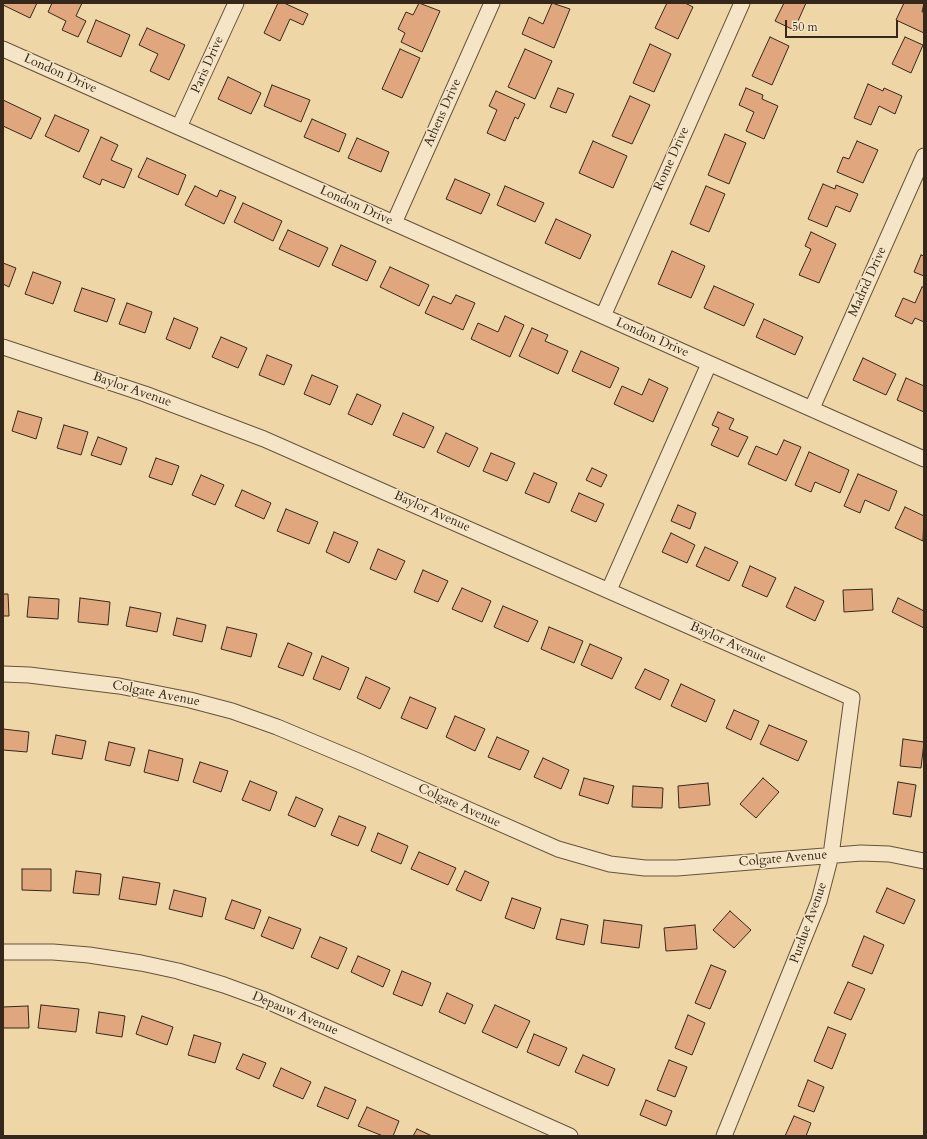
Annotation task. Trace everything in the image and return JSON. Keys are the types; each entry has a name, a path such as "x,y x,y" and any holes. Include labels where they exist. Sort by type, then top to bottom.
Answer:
{"street":[{"name":"Paris Drive","path":"179,127 236,3"},
{"name":"Athens Drive","path":"394,223 492,3"},
{"name":"Rome Drive","path":"603,316 742,3"},
{"name":"London Drive","path":"3,49 709,364 924,458"},
{"name":"Madrid Drive","path":"812,408 924,156"},
{"name":"Baylor Avenue","path":"3,347 145,394 264,439 852,698"},
{"path":"609,590 709,364"},
{"name":"Colgate Avenue","path":"3,674 28,675 119,686 190,700 232,711 277,727 345,755 558,849 610,864 645,868 677,868 861,853 889,854 924,861"},
{"name":"Purdue Avenue","path":"724,1136 820,901 830,855 852,698"},
{"name":"Depauw Avenue","path":"3,952 52,952 89,955 141,963 178,971 224,985 265,1000 570,1136"}],"building":[{"path":"3,3 37,3 30,18 3,5"},
{"path":"52,3 82,3 76,16 86,21 78,37 62,30 66,21 48,12"},
{"path":"278,3 284,3 308,14 303,25 290,19 280,41 264,33"},
{"path":"419,3 440,11 422,52 401,42 405,33 398,29 406,12 413,15"},
{"path":"552,3 570,9 554,48 522,34 529,17 543,24"},
{"path":"667,3 685,3 693,7 678,39 655,28"},
{"path":"784,3 806,3 794,30 775,21"},
{"path":"904,3 924,3 922,12 924,12 924,33 896,20"},
{"path":"96,20 130,35 121,57 87,42"},
{"path":"147,28 185,45 169,80 150,71 158,54 139,45"},
{"path":"770,37 789,46 772,85 752,76"},
{"path":"905,37 923,45 911,73 892,64"},
{"path":"650,44 671,54 654,92 633,83"},
{"path":"400,49 420,58 402,98 382,89"},
{"path":"525,49 552,61 535,99 508,87"},
{"path":"228,77 261,93 251,114 218,99"},
{"path":"868,84 883,91 884,88 902,96 895,114 879,106 871,125 854,118"},
{"path":"272,85 310,100 301,122 264,106"},
{"path":"558,88 574,94 566,113 550,107"},
{"path":"746,88 763,95 762,99 778,106 764,139 746,131 754,112 739,105"},
{"path":"496,91 525,104 518,119 515,117 505,141 487,133 497,110 489,106"},
{"path":"630,96 650,105 632,144 612,136"},
{"path":"3,100 41,118 31,139 3,126"},
{"path":"55,115 89,130 79,152 45,136"},
{"path":"312,119 346,134 339,152 304,137"},
{"path":"725,134 746,143 729,184 708,175"},
{"path":"101,137 118,145 111,160 132,169 124,188 102,179 100,185 83,177"},
{"path":"357,138 389,152 381,172 348,158"},
{"path":"593,141 627,156 613,188 579,173"},
{"path":"857,141 878,150 863,183 837,172 843,157 849,159"},
{"path":"147,158 186,175 178,195 138,177"},
{"path":"455,179 490,194 481,214 446,199"},
{"path":"823,184 835,189 836,185 858,194 850,212 836,206 827,227 808,219"},
{"path":"195,186 217,197 220,190 236,197 224,224 185,205"},
{"path":"505,186 544,203 535,222 497,205"},
{"path":"706,186 725,194 709,232 690,224"},
{"path":"243,203 282,221 273,241 234,222"},
{"path":"556,219 591,235 580,259 545,243"},
{"path":"288,230 328,248 319,267 279,249"},
{"path":"811,232 836,244 819,283 799,275 811,249 805,246"},
{"path":"341,245 376,261 367,281 332,265"},
{"path":"672,251 705,266 691,298 658,284"},
{"path":"921,255 924,256 924,276 914,272"},
{"path":"3,263 16,268 9,287 3,284"},
{"path":"390,267 429,285 419,306 380,287"},
{"path":"33,272 61,282 53,304 25,294"},
{"path":"714,286 754,304 744,326 704,308"},
{"path":"922,287 924,287 924,322 915,318 912,324 895,316 903,298 915,303"},
{"path":"82,288 115,299 107,322 74,311"},
{"path":"456,295 475,303 463,330 425,313 433,296 451,304"},
{"path":"127,303 152,312 145,333 119,324"},
{"path":"505,316 524,325 510,357 471,339 478,323 498,332"},
{"path":"174,318 198,328 190,349 166,339"},
{"path":"764,319 803,337 795,355 756,337"},
{"path":"532,328 548,335 545,341 568,351 558,374 519,356"},
{"path":"221,337 247,348 238,368 212,357"},
{"path":"581,351 619,368 610,388 572,371"},
{"path":"267,355 292,365 284,385 259,375"},
{"path":"863,358 896,374 886,395 853,380"},
{"path":"312,375 338,386 330,405 304,394"},
{"path":"906,378 924,386 924,412 897,400"},
{"path":"649,379 668,388 653,422 614,404 622,386 642,395"},
{"path":"357,394 381,405 372,425 348,414"},
{"path":"18,411 42,418 36,439 12,431"},
{"path":"718,412 734,419 729,429 748,437 738,457 711,445 719,428 712,425"},
{"path":"403,413 434,427 424,448 393,435"},
{"path":"64,425 88,432 81,455 57,448"},
{"path":"446,433 478,448 469,467 437,452"},
{"path":"98,437 127,448 121,465 91,455"},
{"path":"784,440 801,447 786,481 748,464 756,446 777,455"},
{"path":"809,452 849,470 840,493 815,482 811,492 795,485"},
{"path":"491,453 515,463 507,481 483,471"},
{"path":"156,458 179,466 172,485 149,477"},
{"path":"592,468 607,475 601,487 586,480"},
{"path":"534,473 557,483 549,503 525,493"},
{"path":"858,474 897,491 889,511 865,500 860,513 844,506"},
{"path":"201,475 224,485 215,505 192,495"},
{"path":"242,490 271,503 264,519 235,506"},
{"path":"579,493 604,504 596,522 571,511"},
{"path":"678,505 696,513 690,529 671,521"},
{"path":"905,507 924,516 923,541 895,528"},
{"path":"286,509 318,522 309,544 277,531"},
{"path":"334,532 358,542 349,563 326,552"},
{"path":"671,533 695,545 687,563 662,552"},
{"path":"705,547 738,562 729,581 696,566"},
{"path":"378,549 405,561 396,580 370,569"},
{"path":"750,566 776,578 767,597 742,586"},
{"path":"423,570 448,581 438,602 414,592"},
{"path":"795,587 824,601 815,621 786,607"},
{"path":"462,588 491,601 482,622 452,609"},
{"path":"872,589 873,610 844,612 843,590"},
{"path":"3,594 8,594 9,616 3,616"},
{"path":"29,597 59,599 58,619 27,617"},
{"path":"80,598 110,602 108,625 78,622"},
{"path":"898,598 924,611 924,628 892,612"},
{"path":"503,606 538,621 528,642 494,627"},
{"path":"130,607 161,613 157,632 126,626"},
{"path":"177,618 206,625 202,642 173,635"},
{"path":"227,627 257,634 251,657 221,649"},
{"path":"549,627 583,641 574,663 541,649"},
{"path":"288,643 312,653 303,676 278,667"},
{"path":"590,644 622,658 612,679 581,665"},
{"path":"322,656 349,668 340,690 313,679"},
{"path":"645,669 669,680 660,700 635,688"},
{"path":"366,677 390,688 380,709 357,698"},
{"path":"681,684 715,700 706,722 671,706"},
{"path":"410,697 436,708 427,729 401,718"},
{"path":"734,710 759,721 751,740 726,728"},
{"path":"455,716 485,729 475,751 446,737"},
{"path":"769,725 807,741 798,761 760,744"},
{"path":"3,729 29,732 27,752 3,750"},
{"path":"56,735 86,741 82,759 52,754"},
{"path":"497,737 529,751 520,770 488,757"},
{"path":"903,739 924,742 921,768 900,766"},
{"path":"109,742 135,748 130,766 105,760"},
{"path":"149,750 183,759 178,781 144,772"},
{"path":"543,758 569,770 561,789 534,777"},
{"path":"200,762 228,771 221,792 193,782"},
{"path":"584,778 614,786 608,804 579,795"},
{"path":"763,778 779,792 756,818 740,804"},
{"path":"250,781 277,792 270,811 242,800"},
{"path":"898,782 916,785 911,817 893,814"},
{"path":"708,783 710,805 679,808 678,786"},
{"path":"633,786 663,788 662,808 632,807"},
{"path":"296,797 323,809 315,827 288,815"},
{"path":"339,816 366,827 358,846 331,835"},
{"path":"378,833 408,846 401,864 371,851"},
{"path":"419,852 456,868 448,885 411,869"},
{"path":"22,869 51,869 51,891 22,890"},
{"path":"76,871 101,874 99,895 73,893"},
{"path":"465,871 489,882 481,901 456,890"},
{"path":"123,877 160,883 156,905 119,899"},
{"path":"887,888 915,900 904,924 876,912"},
{"path":"174,890 206,898 202,917 169,909"},
{"path":"512,898 541,908 534,929 505,918"},
{"path":"232,900 261,910 254,929 225,919"},
{"path":"730,911 751,930 734,948 713,930"},
{"path":"269,917 301,929 293,949 261,936"},
{"path":"561,919 588,925 584,945 556,939"},
{"path":"604,920 642,925 639,948 601,943"},
{"path":"695,925 697,949 666,951 664,928"},
{"path":"864,936 884,945 872,974 852,966"},
{"path":"320,937 347,948 338,969 311,957"},
{"path":"358,956 390,970 383,987 351,972"},
{"path":"711,965 726,971 710,1009 695,1003"},
{"path":"402,971 431,983 422,1006 393,994"},
{"path":"848,982 865,989 851,1020 834,1013"},
{"path":"447,993 473,1005 465,1024 439,1012"},
{"path":"41,1005 79,1009 76,1032 38,1028"},
{"path":"495,1005 530,1021 517,1048 482,1032"},
{"path":"28,1006 29,1028 3,1028 3,1007"},
{"path":"99,1012 125,1016 122,1037 96,1033"},
{"path":"688,1015 705,1023 692,1055 675,1048"},
{"path":"142,1016 173,1027 167,1045 136,1034"},
{"path":"828,1027 846,1034 832,1069 814,1061"},
{"path":"534,1034 567,1048 559,1066 527,1052"},
{"path":"194,1035 221,1043 215,1063 188,1055"},
{"path":"243,1054 266,1063 259,1079 236,1069"},
{"path":"583,1055 615,1069 608,1086 575,1072"},
{"path":"669,1060 687,1067 675,1097 657,1090"},
{"path":"281,1068 311,1082 303,1099 273,1086"},
{"path":"808,1080 824,1087 814,1112 798,1106"},
{"path":"325,1087 356,1100 348,1119 317,1106"},
{"path":"646,1100 672,1111 666,1126 640,1115"},
{"path":"367,1107 399,1121 393,1136 383,1136 358,1126"},
{"path":"794,1116 811,1123 806,1136 785,1136"},
{"path":"417,1129 432,1136 413,1136"}]}
